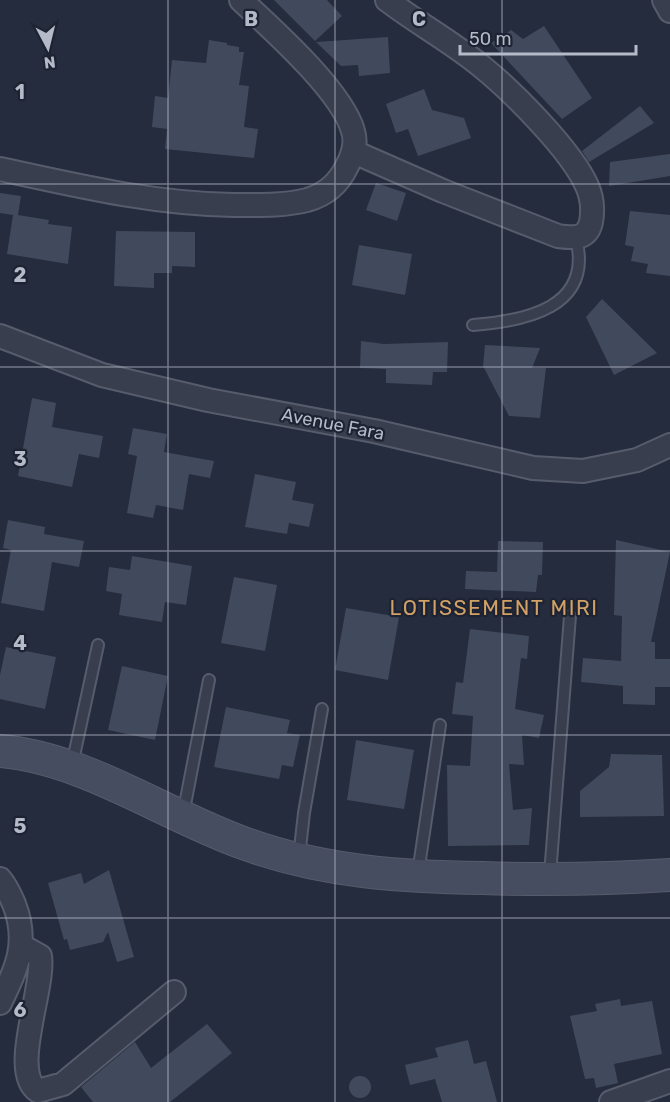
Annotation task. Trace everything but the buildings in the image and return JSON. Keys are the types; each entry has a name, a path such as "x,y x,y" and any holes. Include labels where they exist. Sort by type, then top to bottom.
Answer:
{"main road":[{"path":"0,751 71,768 246,844 326,867 418,876 550,879 670,875"}],"street":[{"path":"0,169 113,194 204,204 266,205 307,200 331,187 343,175 354,152 354,132 334,96 241,0"},
{"path":"354,152 558,236 576,238 584,236 589,229 591,202 587,185 566,154 481,66 387,0"},
{"path":"664,0 670,11"},
{"name":"Avenue Fara","path":"0,336 102,375 208,400 374,431 533,468 583,471 637,460 670,445"},
{"path":"0,879 8,889 20,917 22,946 18,967 0,1003"},
{"path":"22,946 39,956 41,965 37,1002 26,1050 28,1080 38,1091 63,1084 174,992"},
{"path":"611,1102 670,1081"}],"lane":[{"path":"473,325 521,320 539,314 557,303 568,291 579,265 576,238"},
{"path":"550,879 570,616"},
{"path":"71,768 98,645"},
{"path":"183,818 208,680"},
{"path":"299,860 303,813 322,709"},
{"path":"418,876 440,725"}],"district":[{"name":"LOTISSEMENT MIRI","path":"494,608"}]}
